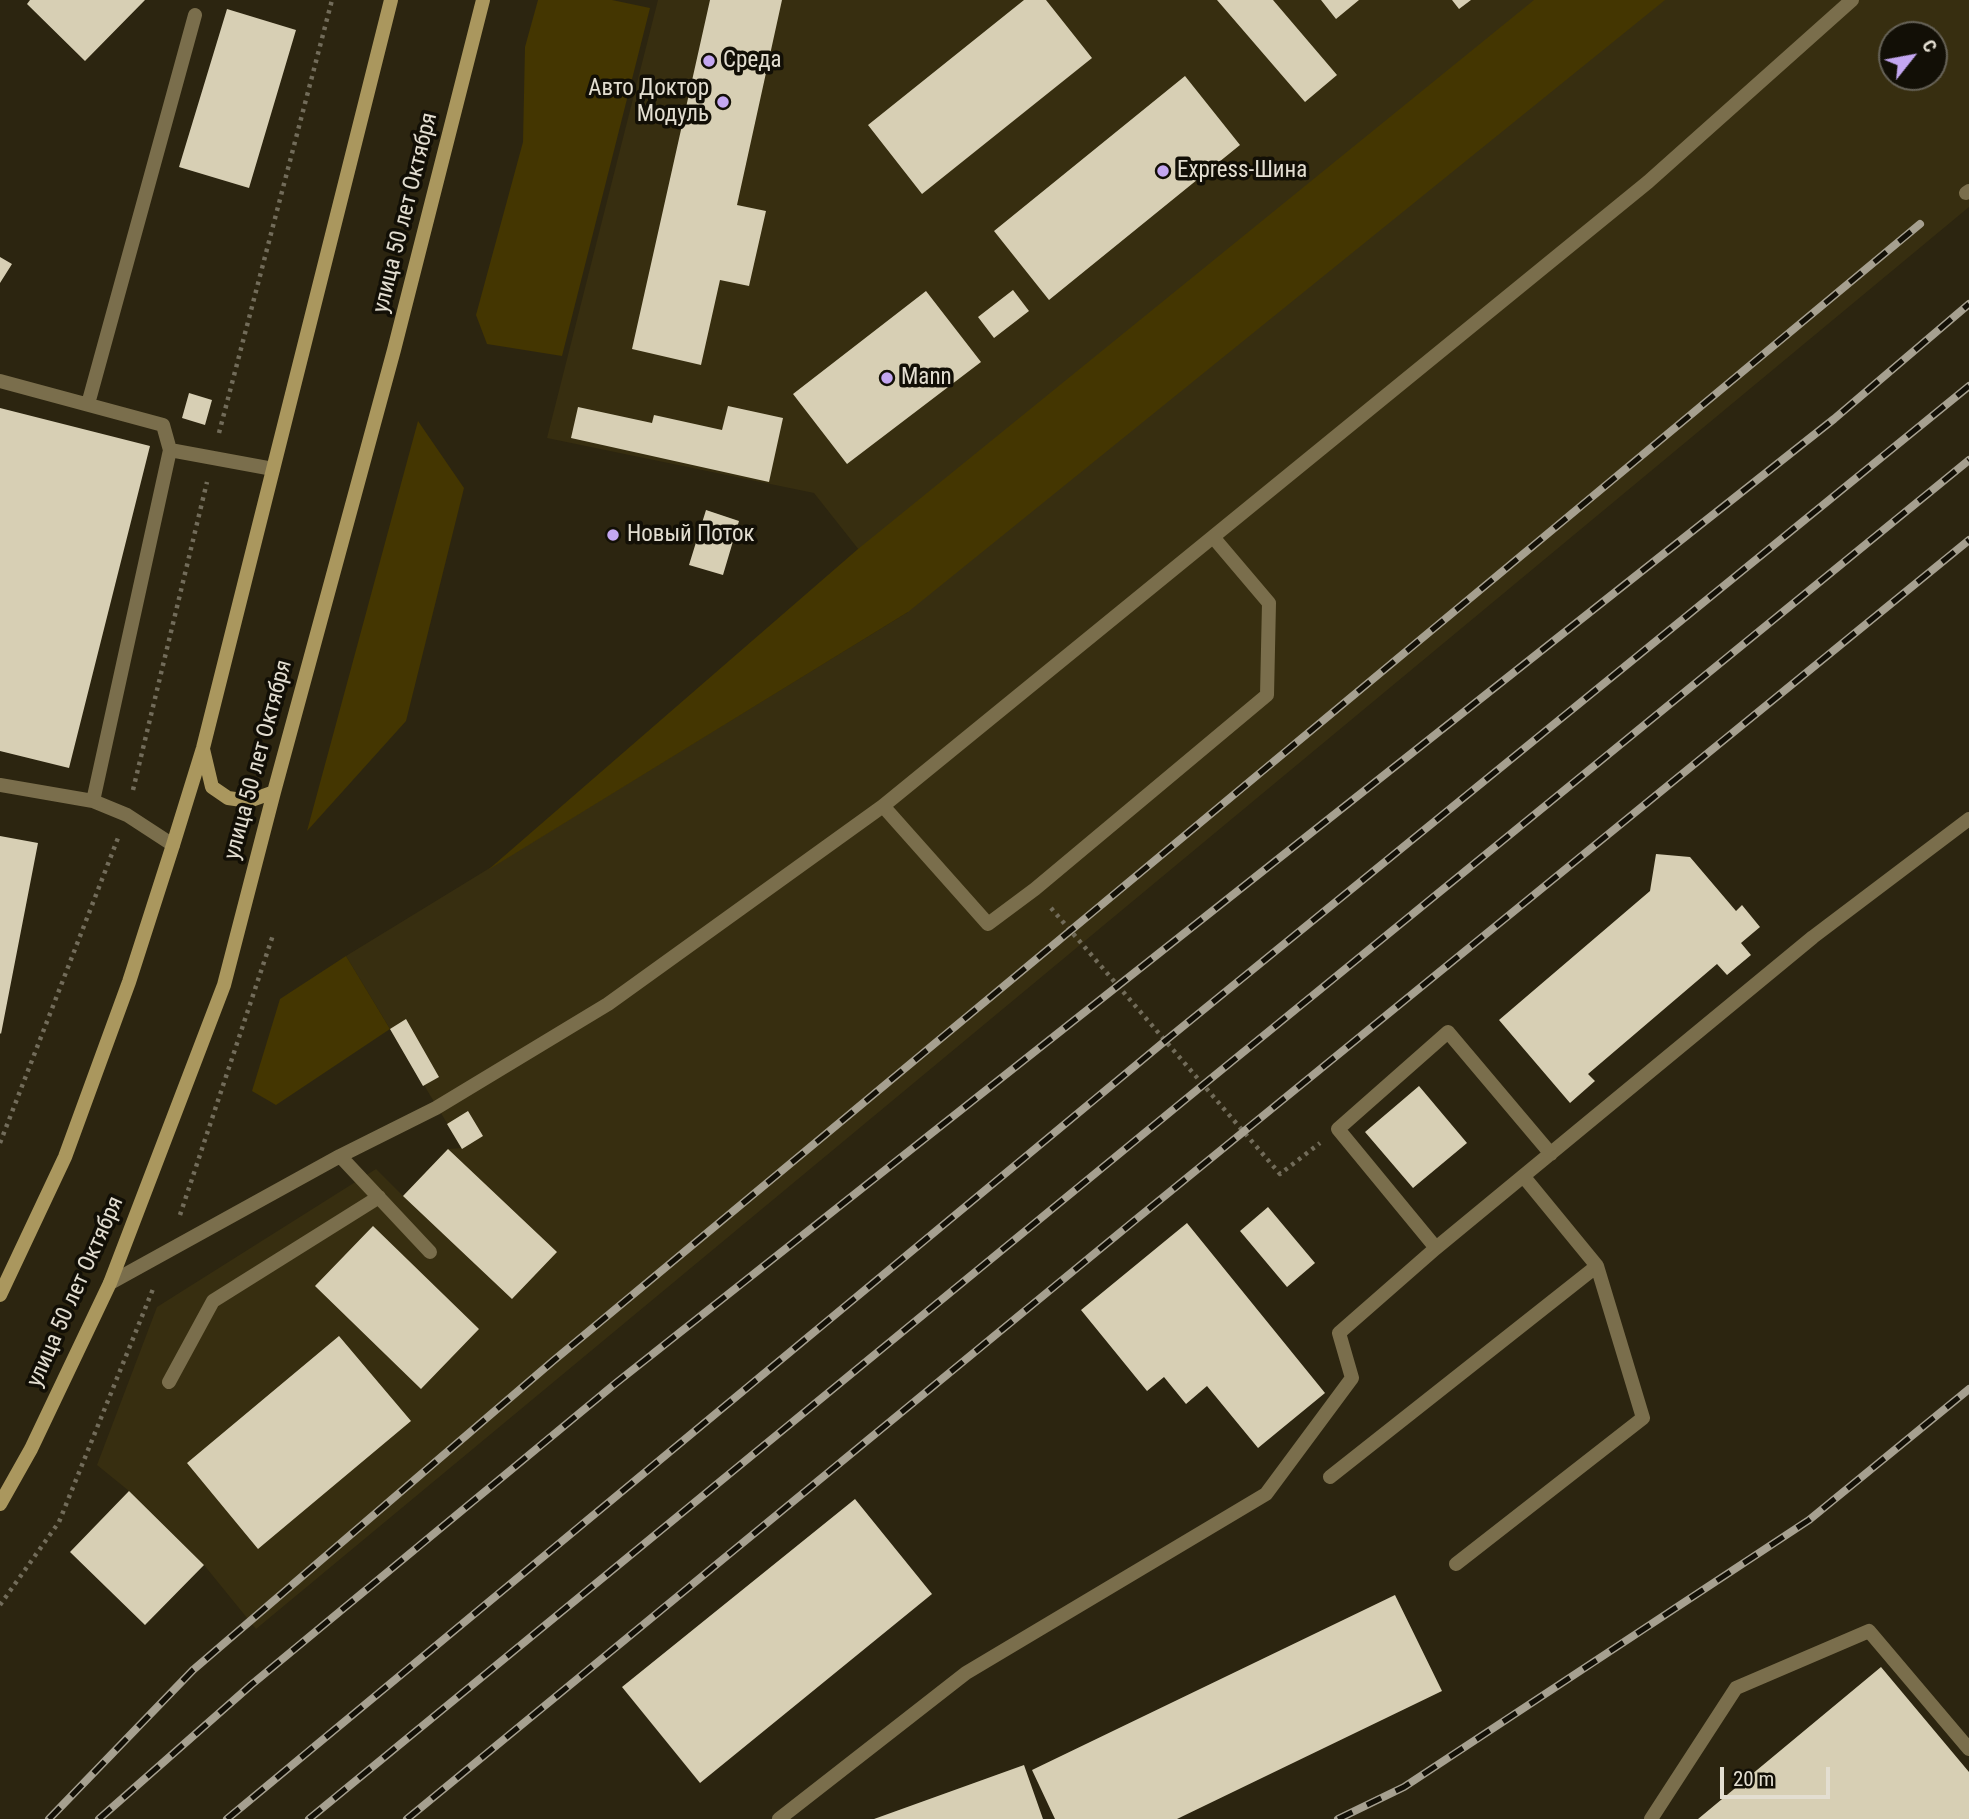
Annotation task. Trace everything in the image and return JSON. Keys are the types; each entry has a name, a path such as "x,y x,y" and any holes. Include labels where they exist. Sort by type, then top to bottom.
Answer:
{"main road":[{"path":"0,1295 65,1157 129,982 203,748 391,0"},
{"name":"улица 50 лет Октября","path":"0,1504 31,1449 110,1283 224,985 394,349 483,0"},
{"path":"203,748 212,787 228,798 249,801 274,792"}],"lane":[{"path":"110,1283 340,1156 436,1108 608,1004 883,806 1648,182 1852,0"},
{"path":"88,404 195,15"},
{"path":"0,381 163,425 170,450 93,801"},
{"path":"170,450 273,469"},
{"path":"883,806 988,923 1035,889 1267,695 1269,603 1213,537"},
{"path":"0,785 93,801 127,815 173,845"},
{"path":"779,1819 966,1673 1266,1494 1352,1378 1339,1333 1436,1248 1813,937 1969,819"},
{"path":"1436,1248 1338,1129 1448,1032 1551,1154"},
{"path":"340,1156 430,1252"},
{"path":"1455,1564 1643,1418 1597,1266 1524,1177"},
{"path":"169,1382 213,1301 379,1197"},
{"path":"1330,1477 1597,1266"},
{"path":"1651,1819 1736,1688 1869,1630 1969,1749"}],"path":[{"path":"0,1143 127,815 212,458 332,0"},
{"path":"1035,889 1280,1174 1338,1129"}],"shaded area":[{"path":"538,0 612,0 650,8 562,356 487,344 476,315 523,142 525,47"},
{"path":"658,0 1969,0 1969,207 256,1629 204,1565 129,1491 97,1465 157,1307 376,1169 403,1196 448,1149 462,1148 346,956 908,612 814,493 547,438"},
{"path":"1534,0 1665,0 908,612 488,870 858,549"},
{"path":"418,421 464,488 406,721 307,831"},
{"path":"346,956 390,1029 276,1105 252,1091 280,999"}],"building":[{"path":"30,0 145,0 85,61 27,4"},
{"name":"Авто Доктор Модуль","path":"710,0 782,0 737,205 766,211 749,286 720,280 701,365 632,349"},
{"path":"1024,0 1046,0 1092,58 922,194 868,125"},
{"path":"1217,0 1273,0 1337,75 1305,102"},
{"path":"1321,0 1359,0 1336,19"},
{"path":"1452,0 1471,0 1459,9"},
{"path":"227,9 296,30 249,188 179,167"},
{"path":"1185,76 1240,145 1049,300 994,231"},
{"path":"0,257 12,264 0,283"},
{"path":"1013,290 1029,311 994,338 978,317"},
{"name":"Mann","path":"926,291 981,362 847,464 793,394"},
{"path":"189,393 212,400 205,425 182,418"},
{"path":"728,406 783,418 769,482 571,438 578,407 652,423 654,415 722,430"},
{"path":"0,408 150,446 69,768 0,751"},
{"path":"706,510 739,521 723,575 689,565"},
{"path":"0,836 38,843 1,1034 0,1033"},
{"path":"1656,854 1690,857 1736,911 1742,905 1760,927 1741,943 1751,955 1727,975 1717,964 1588,1074 1595,1081 1570,1103 1499,1020 1650,891"},
{"path":"406,1019 439,1077 423,1086 390,1029"},
{"path":"1419,1086 1467,1143 1413,1188 1365,1132"},
{"path":"468,1111 483,1136 462,1149 447,1124"},
{"path":"448,1149 557,1252 512,1299 403,1196"},
{"path":"1268,1207 1315,1263 1287,1287 1240,1231"},
{"path":"1187,1223 1325,1393 1258,1448 1207,1386 1186,1404 1164,1377 1147,1391 1081,1310"},
{"path":"373,1226 479,1329 421,1389 315,1286"},
{"path":"339,1336 411,1421 258,1549 187,1463"},
{"path":"129,1491 204,1565 145,1625 70,1552"},
{"path":"855,1499 932,1594 700,1783 622,1687"},
{"path":"1395,1595 1442,1691 1177,1819 1055,1819 1032,1770"},
{"path":"1881,1667 1969,1772 1969,1819 1698,1819"},
{"path":"1024,1765 1043,1819 874,1819"}],"railway":[{"path":"49,1819 193,1670 553,1361 1920,224"},
{"path":"99,1819 251,1685 616,1383 1834,419 1969,304"},
{"path":"227,1819 1165,1041 1969,386"},
{"path":"309,1819 1969,460"},
{"path":"407,1819 1134,1221 1969,540"},
{"path":"1338,1819 1404,1787 1809,1520 1969,1389"}],"place":[{"name":"Среда","path":"709,61"},
{"name":"Авто Доктор Модуль","path":"723,102"},
{"name":"Express-Шина","path":"1163,171"},
{"name":"Mann","path":"887,378"},
{"name":"Новый Поток","path":"613,535"}]}
